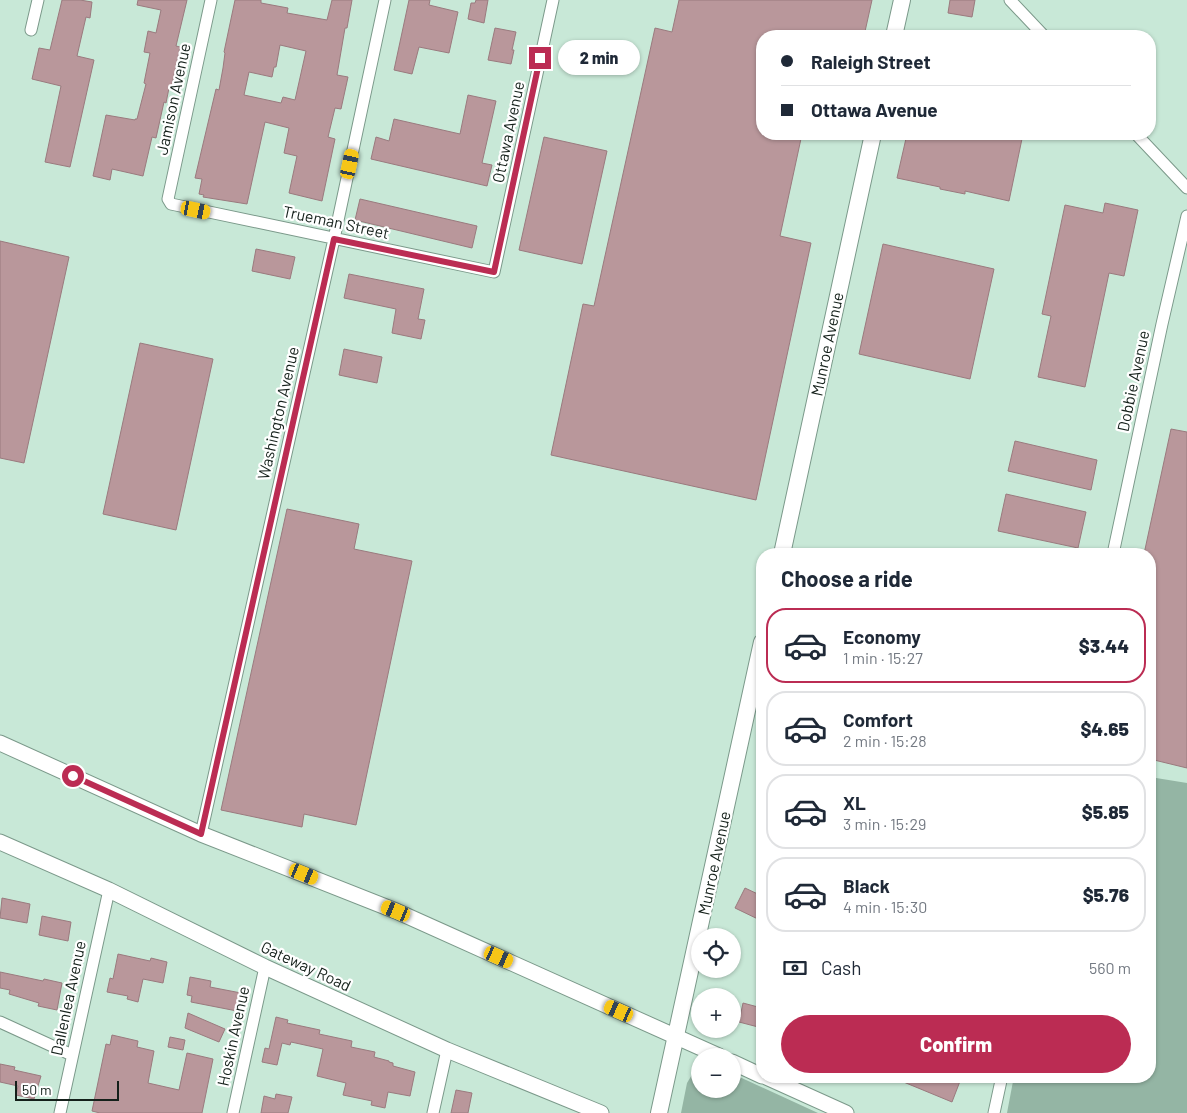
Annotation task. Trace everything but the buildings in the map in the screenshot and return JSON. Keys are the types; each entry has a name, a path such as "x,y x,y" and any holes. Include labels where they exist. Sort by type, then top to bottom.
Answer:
{"main road":[{"path":"895,30 902,0"},
{"name":"Munroe Avenue","path":"783,548 872,140"},
{"name":"Munroe Avenue","path":"659,1113 756,670"}],"street":[{"path":"31,30 38,0"},
{"name":"Jamison Avenue","path":"171,204 168,199 211,0"},
{"name":"Washington Avenue","path":"201,834 334,239 384,0"},
{"name":"Ottawa Avenue","path":"494,272 553,0"},
{"path":"1010,0 1038,30"},
{"path":"1142,140 1187,188"},
{"name":"Trueman Street","path":"171,204 494,272"},
{"name":"Dobbie Avenue","path":"1114,548 1187,216"},
{"path":"0,743 201,834 396,911 701,1048"},
{"name":"Gateway Road","path":"0,842 108,890 265,967 447,1050 602,1113"},
{"name":"Dallenlea Avenue","path":"60,1113 108,890"},
{"name":"Hoskin Avenue","path":"233,1113 265,967"},
{"path":"0,1022 72,1055"},
{"path":"433,1113 447,1050"},
{"path":"741,1066 756,1073"},
{"path":"779,1083 846,1113"},
{"path":"994,1113 1000,1083"}],"green space":[{"path":"1156,778 1187,783 1187,1113 1007,1113 1013,1083 1156,1083"},
{"path":"691,1076 691,1098 741,1098 741,1078 818,1113 681,1113 687,1083"}],"route":[{"path":"73,776 201,834 334,239 494,272 540,58"}]}
